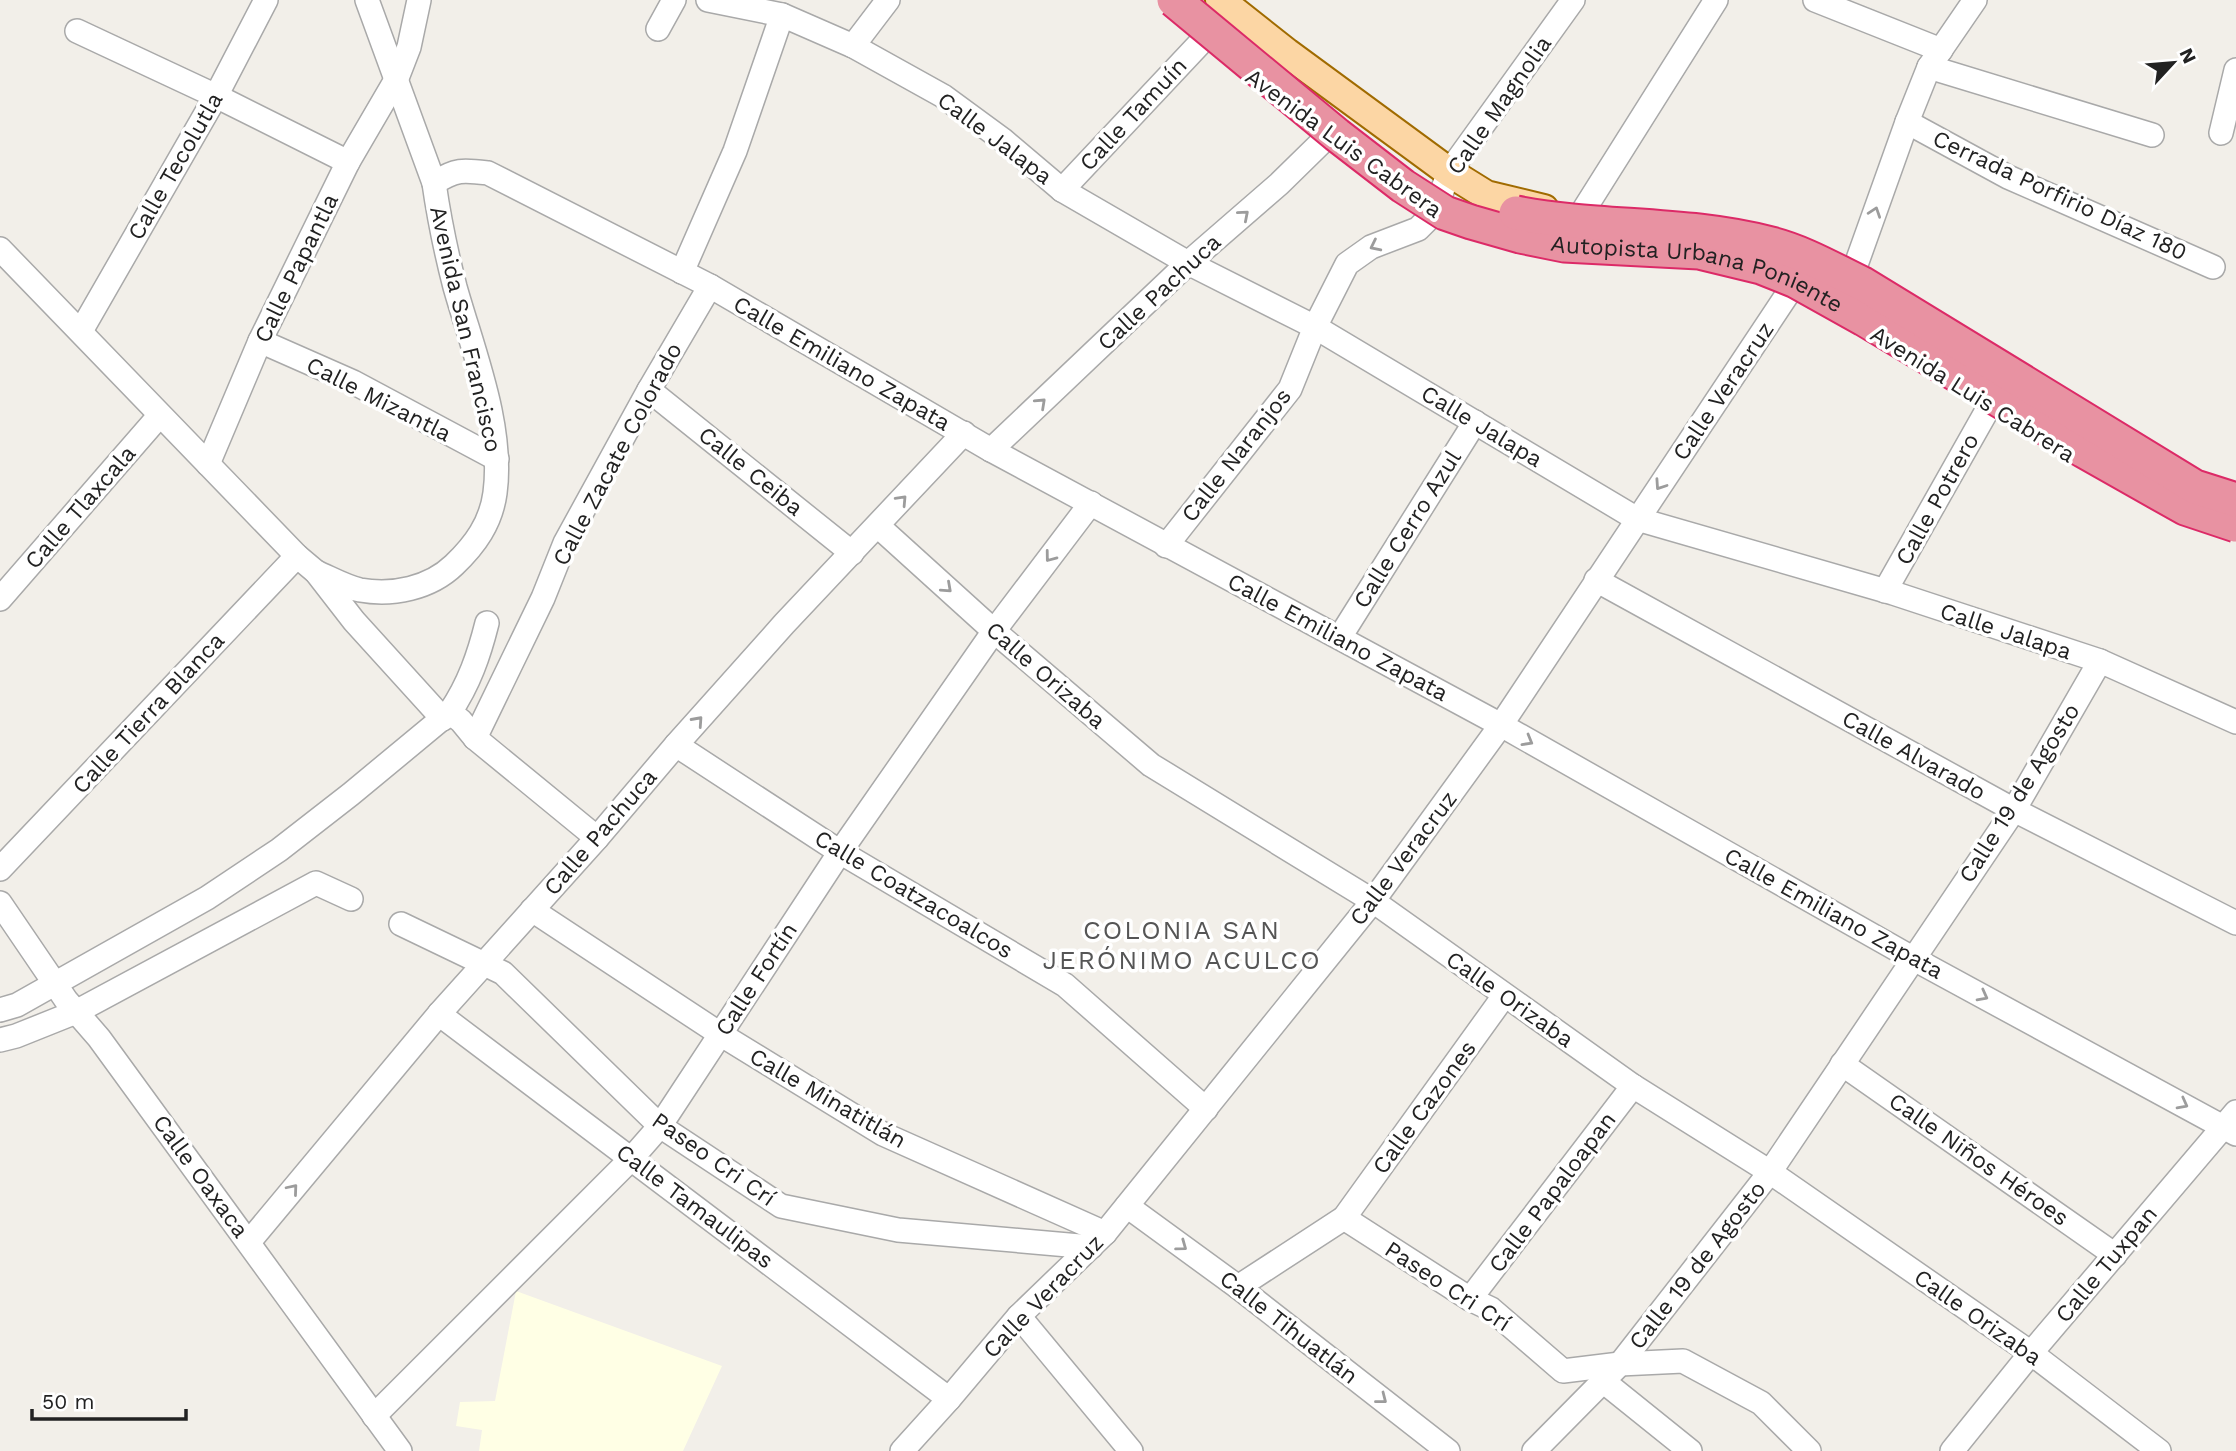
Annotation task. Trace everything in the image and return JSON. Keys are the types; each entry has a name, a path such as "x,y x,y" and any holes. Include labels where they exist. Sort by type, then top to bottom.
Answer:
{"highway":[{"name":"Autopista Urbana Poniente","path":"1174,0 1337,135 1403,186 1446,213 1520,236 1564,245 1699,253 1761,267 1796,281 1864,319 2084,451 2185,508 2236,525"},
{"name":"Autopista Urbana Poniente","path":"1202,0 1338,113 1406,164 1461,198 1481,206 1554,220 1701,231 1771,244 1810,258 1863,284 2195,487 2236,500"}],"main road":[{"name":"Avenida Luis Cabrera","path":"1157,0 1328,136 1434,213 1464,228 1546,249 1678,260 1754,272 1793,286 1853,318 1989,407 2143,497 2206,526 2236,533"},
{"name":"Avenida Luis Cabrera","path":"1220,0 1287,53 1449,172 1486,195 1580,216 1679,223 1732,230 1777,241 1852,276 2197,486 2236,493"},
{"path":"1434,213 1494,206 1609,228 1641,221"},
{"path":"1678,260 1668,245 1672,232 1679,223"}],"street":[{"name":"Calle Tecolutla","path":"81,331 216,96 266,0"},
{"name":"Avenida San Francisco","path":"316,572 360,590 402,592 442,576 468,551 486,527 495,495 497,459 479,365 441,224 435,183 367,0"},
{"name":"Calle Papantla","path":"208,464 260,341 348,162 397,78 409,47 419,0"},
{"path":"658,29 674,0"},
{"name":"Calle Jalapa","path":"708,0 782,15 853,46 943,96 1003,139 1062,190 1188,263 1315,327 1637,519 1885,591 2100,661 2236,722"},
{"path":"853,46 888,0"},
{"name":"Calle Magnolia","path":"1434,213 1449,172 1573,0"},
{"path":"1580,216 1716,0"},
{"path":"1815,0 1935,58 2152,135"},
{"path":"1852,276 1907,122 1935,58 1975,0"},
{"path":"682,272 735,151 782,15"},
{"path":"77,32 216,96 348,162"},
{"name":"Calle Tamuín","path":"1062,190 1204,38"},
{"path":"2221,133 2236,69"},
{"name":"Cerrada Porfirio Díaz 180","path":"1907,122 2008,177 2213,267"},
{"name":"Calle Pachuca","path":"991,450 1188,263 1279,184 1328,136"},
{"name":"Calle Emiliano Zapata","path":"435,183 452,172 462,170 488,173 710,286 991,450 1501,725 1914,959 2232,1124"},
{"name":"Calle Naranjos","path":"1166,546 1290,388 1315,327 1348,264 1371,247 1418,229 1434,213"},
{"name":"Avenida San Francisco","path":"0,248 297,556 316,572 354,621 447,715 461,721 475,738 597,838"},
{"name":"Calle Zacate Colorado","path":"475,738 537,610 565,542 710,286"},
{"name":"Calle Veracruz","path":"912,1447 1019,1316 1098,1240 1127,1206 1373,901 1501,725 1793,286"},
{"name":"Calle Mizantla","path":"260,341 353,382 497,459"},
{"name":"Calle Ceiba","path":"649,390 852,553"},
{"name":"Calle Potrero","path":"1885,591 1989,407"},
{"name":"Calle Tlaxcala","path":"0,598 160,415"},
{"name":"Calle Cerro Azul","path":"1340,637 1475,422"},
{"name":"Calle Pachuca","path":"249,1242 439,1014 597,838 676,745 784,624 964,433"},
{"name":"Calle Fortín","path":"374,1416 632,1158 660,1126 840,852 994,631 1091,503"},
{"name":"Calle Orizaba","path":"878,526 994,631 1151,765 1373,901 1633,1086 1770,1172 2031,1353 2159,1451"},
{"name":"Calle Tierra Blanca","path":"0,869 297,556"},
{"name":"Calle Alvarado","path":"1596,580 2014,810 2236,923"},
{"path":"0,1010 17,1005 207,898 279,850 447,715 462,694 478,660 487,623"},
{"name":"Calle 19 de Agosto","path":"1534,1451 1620,1364 1770,1172 2014,810 2100,661"},
{"name":"Calle Coatzacoalcos","path":"676,745 840,852 1065,985 1206,1110"},
{"path":"0,1040 76,1012 316,883 351,900"},
{"name":"Calle Oaxaca","path":"0,903 55,984 99,1038 400,1451"},
{"name":"Calle Minatitlán","path":"532,910 720,1034 883,1135 1098,1240"},
{"name":"Paseo Cri Crí","path":"401,924 503,973 660,1126 781,1206 898,1230 1098,1240"},
{"name":"Calle Cazones","path":"1343,1218 1504,996"},
{"name":"Calle Tamaulipas","path":"439,1014 950,1399"},
{"name":"Calle Niños Héroes","path":"1843,1064 2115,1255"},
{"name":"Calle Papaloapan","path":"1470,1299 1633,1086"},
{"name":"Calle Tuxpan","path":"1952,1451 2031,1353 2232,1124"},
{"name":"Calle Tihuatlán","path":"1127,1206 1238,1287 1448,1451"},
{"path":"1238,1287 1343,1218"},
{"name":"Paseo Cri Crí","path":"1343,1218 1470,1299 1491,1309 1563,1371 1620,1364 1683,1361 1760,1403 1809,1451"},
{"path":"1019,1316 1131,1451"},
{"path":"1603,1381 1690,1451"}],"shaded area":[{"path":"516,1291 722,1366 683,1451 479,1451 482,1430 456,1426 460,1402 495,1401"}],"district":[{"name":"COLONIA SAN JERÓNIMO ACULCO","path":"1182,945"}]}
